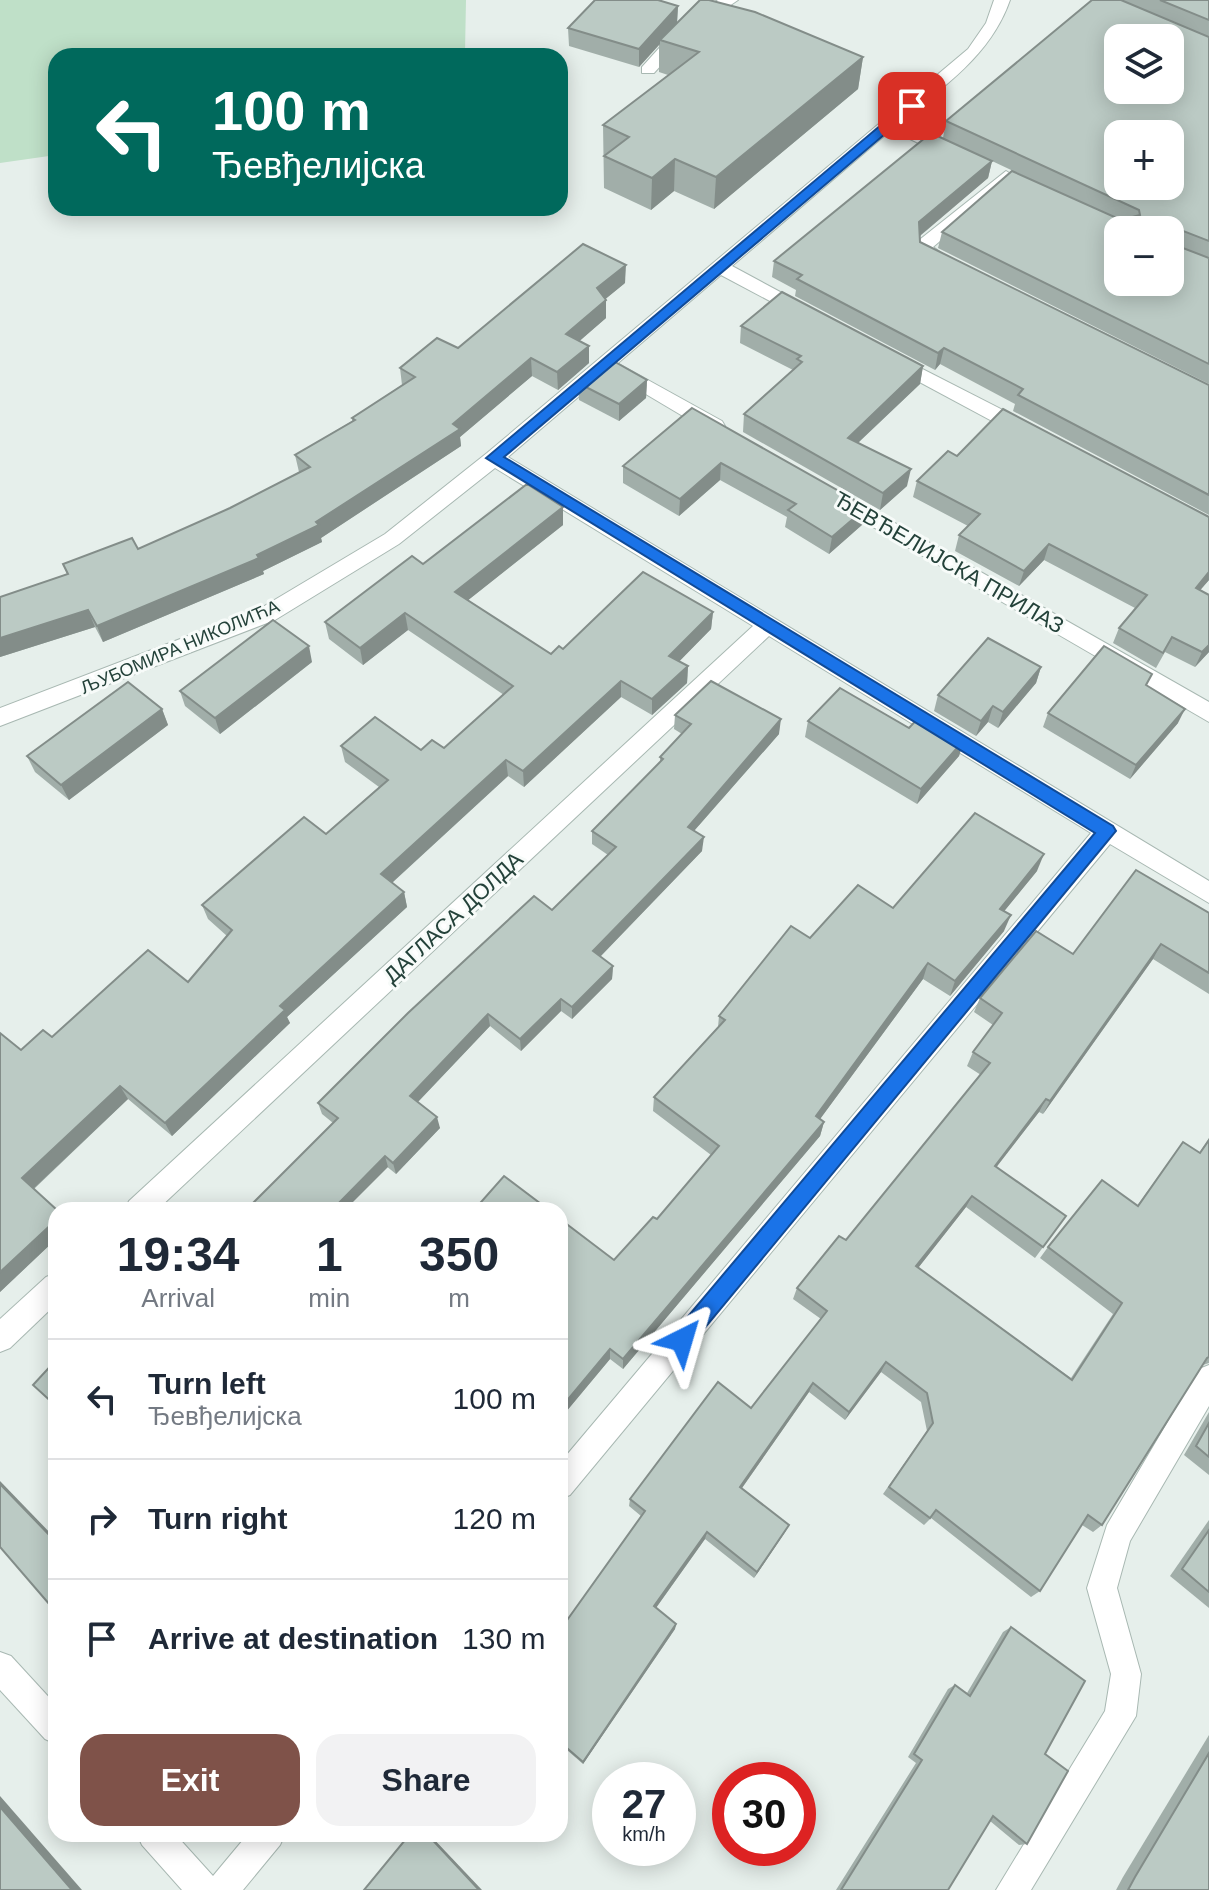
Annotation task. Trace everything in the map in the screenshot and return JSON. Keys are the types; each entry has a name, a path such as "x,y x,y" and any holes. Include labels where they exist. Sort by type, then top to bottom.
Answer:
{"street":[{"path":"648,70 681,29 696,16 730,0"},
{"name":"ЉУБОМИРА НИКОЛИЋА","path":"0,717 268,614 392,539 494,458 974,52 994,23 1002,0"},
{"path":"891,124 998,173 924,245 924,252 959,272"},
{"path":"719,267 817,319"},
{"path":"873,349 1041,438"},
{"path":"606,363 729,435"},
{"path":"494,458 1209,893"},
{"name":"ЂЕВЂЕЛИЈСКА ПРИЛАЗ","path":"825,490 1209,713"},
{"name":"ДАГЛАСА ДОЛДА","path":"147,1202 768,624"},
{"path":"568,1475 1107,831"},
{"path":"0,1338 48,1293"},
{"path":"1012,1890 1120,1716 1126,1674 1102,1588 1109,1557 1117,1535 1209,1379"},
{"path":"0,1667 48,1719"},
{"path":"160,1842 204,1890"},
{"path":"222,1890 262,1842"}],"green space":[{"path":"0,0 466,0 465,48 48,48 48,156 0,163"}],"building":[{"path":"595,0 658,0 678,6 639,49 568,28"},
{"path":"700,0 755,12 863,57 716,177 675,159 652,178 604,156 629,137 603,125 699,52 660,40"},
{"path":"1092,0 1121,0 1178,24 1104,24 1104,104 1184,104 1184,26 1209,37 1209,241 1184,231 1184,216 1136,216 1140,215 1139,210 1117,200 1184,200 1184,120 1104,120 1104,194 946,121"},
{"path":"1160,0 1209,0 1209,20"},
{"path":"931,133 992,161 919,222 920,242 1209,385 1209,495 1018,395 1023,389 944,348 938,353 797,279 802,275 774,261"},
{"path":"1012,171 1112,216 1104,216 1104,296 1184,296 1184,248 1209,258 1209,364 942,232"},
{"path":"583,244 626,265 597,288 606,300 566,334 589,346 557,372 531,358 453,424 460,429 316,522 319,525 257,555 259,558 97,626 88,610 0,638 0,597 68,574 63,564 132,538 138,549 230,508 310,467 295,455 355,420 352,418 415,377 400,368 437,338 458,348"},
{"path":"782,292 923,366 848,438 911,469 883,493 744,414 802,362 797,359 801,356 741,326"},
{"path":"608,358 647,380 619,404 578,383"},
{"path":"692,408 867,507 832,537 788,510 796,504 721,463 680,499 623,466"},
{"path":"1003,409 1209,517 1209,572 1196,588 1209,595 1209,645 1202,652 1172,637 1163,653 1119,628 1147,595 1049,544 1024,571 959,535 980,514 917,481 948,451 957,456"},
{"path":"527,484 563,507 455,592 551,654 559,646 563,649 643,572 713,612 669,656 688,666 652,699 621,681 523,771 506,760 381,874 404,892 280,1006 285,1010 165,1123 120,1086 22,1178 48,1202 48,1227 0,1272 0,1033 21,1050 43,1030 52,1037 148,950 188,982 232,930 202,905 304,817 326,834 388,780 341,746 375,717 421,750 432,740 444,748 513,686 405,613 360,648 325,622 412,556 423,564"},
{"path":"273,620 309,646 215,718 180,691"},
{"path":"988,638 1041,667 1003,712 993,706 981,721 938,695"},
{"path":"1104,646 1152,674 1146,685 1185,709 1136,765 1048,713"},
{"path":"711,681 781,719 688,827 704,837 593,951 613,966 572,1007 561,999 520,1039 488,1014 410,1096 437,1117 393,1163 385,1156 340,1202 254,1202 338,1118 318,1103 408,1013 534,896 552,910 616,847 592,831 663,759 660,757 691,724 675,715"},
{"path":"128,682 162,709 61,785 27,756"},
{"path":"840,688 909,728 922,714 964,740 921,789 808,721"},
{"path":"975,813 1044,854 1000,909 1011,915 955,981 928,963 816,1116 824,1122 623,1359 610,1349 568,1399 568,1225 614,1260 653,1217 657,1219 719,1146 654,1097 725,1020 719,1016 791,926 810,938 858,885 893,908"},
{"path":"1136,870 1209,913 1209,973 1161,944 1050,1101 1046,1099 995,1166 1066,1216 1043,1247 972,1196 916,1266 1072,1380 1122,1303 1048,1247 1102,1180 1138,1206 1183,1142 1200,1153 1209,1140 1209,1357 1102,1525 1088,1515 1040,1591 936,1510 930,1518 889,1487 933,1423 927,1393 886,1362 849,1412 813,1383 740,1487 789,1525 757,1572 707,1532 654,1606 676,1624 583,1762 568,1749 568,1619 645,1511 630,1499 718,1382 751,1408 827,1311 797,1288 839,1236 846,1240 990,1063 973,1052 1002,1013 980,998 1036,931 1073,954"},
{"path":"504,1176 538,1202 481,1202"},
{"path":"48,1369 48,1399 33,1385"},
{"path":"1209,1423 1209,1457 1196,1446"},
{"path":"0,1484 48,1534 48,1603 0,1547"},
{"path":"1209,1530 1209,1592 1182,1569"},
{"path":"1011,1627 1085,1681 1045,1754 1068,1771 1027,1844 993,1816 948,1890 841,1890 922,1760 914,1754 955,1685 970,1696"},
{"path":"1209,1753 1209,1890 1128,1890 1135,1877"},
{"path":"0,1807 72,1890 0,1890"},
{"path":"403,1842 434,1842 479,1890 364,1890"}],"route":[{"path":"682,1340 1107,831 494,458 912,106"}]}
